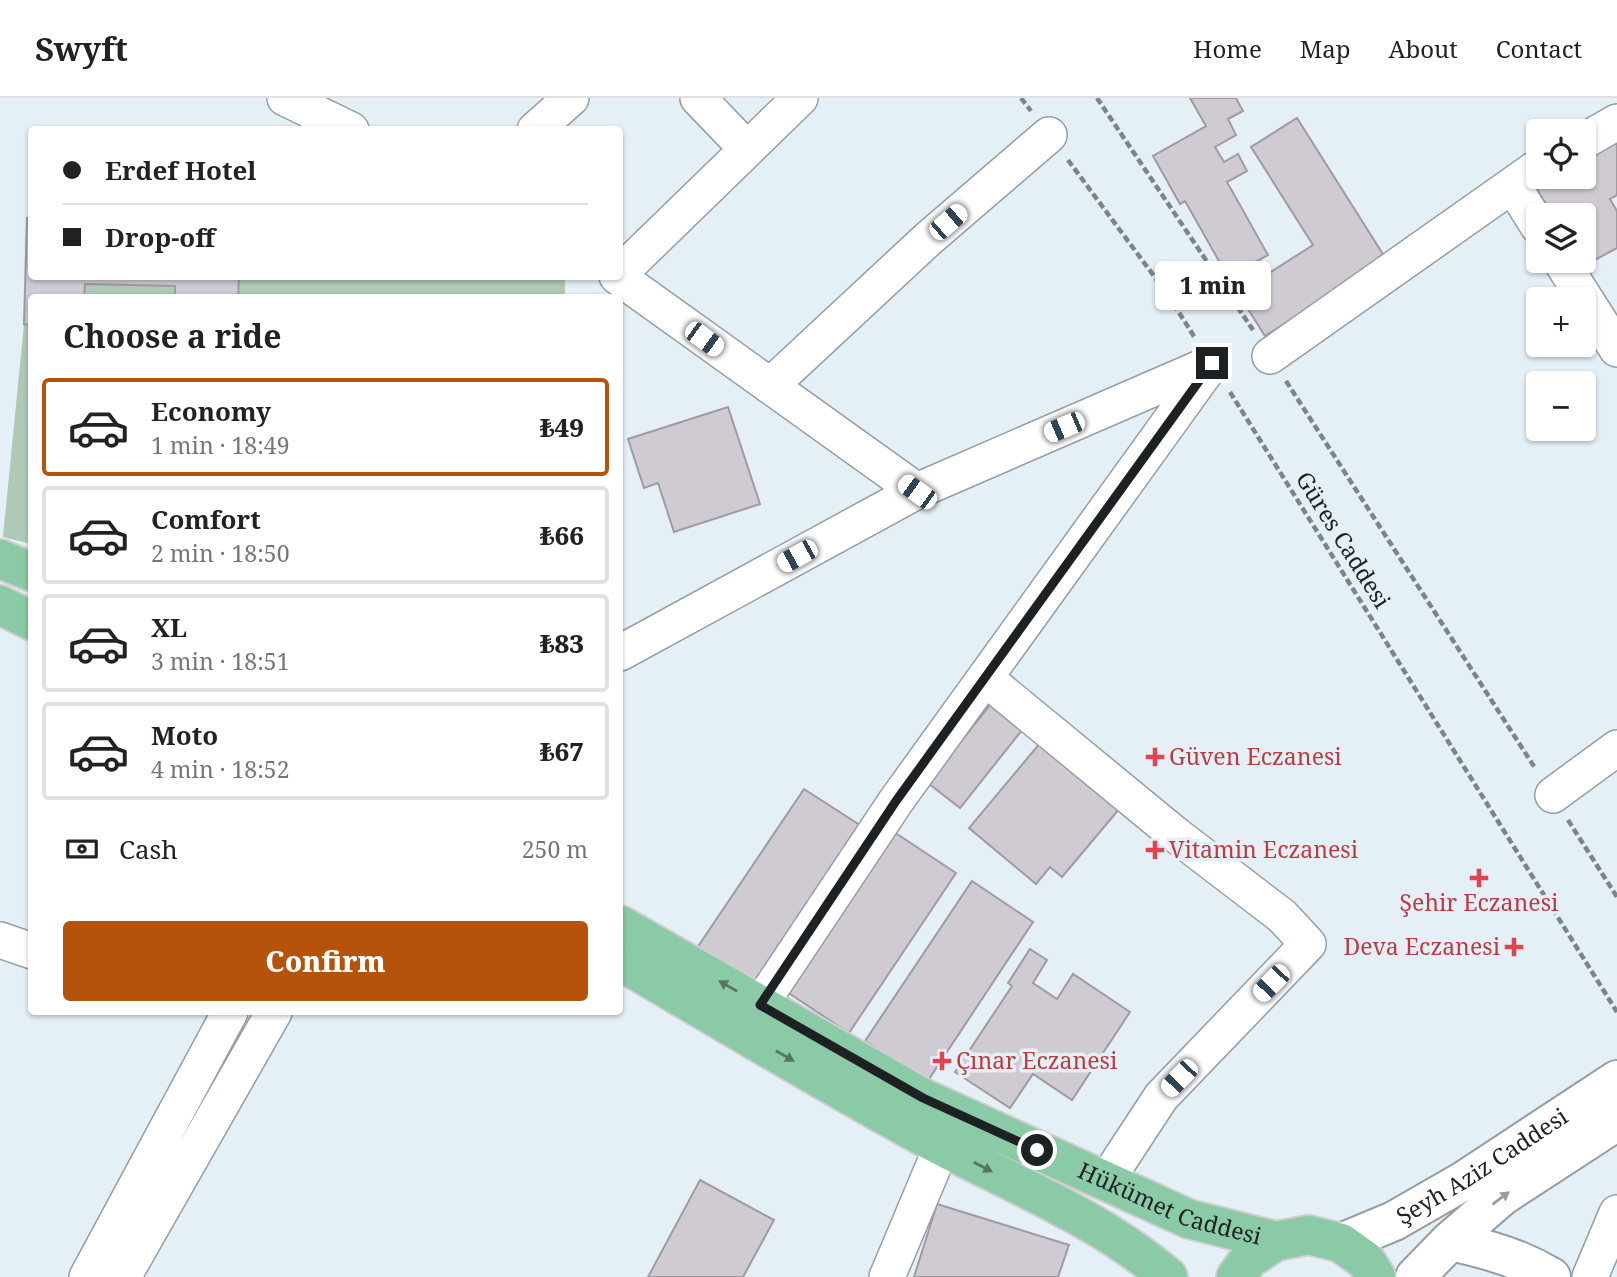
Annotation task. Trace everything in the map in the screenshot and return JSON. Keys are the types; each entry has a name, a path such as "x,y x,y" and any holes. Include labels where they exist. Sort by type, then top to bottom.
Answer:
{"main road":[{"path":"0,559 28,570"},
{"path":"0,605 28,619"},
{"name":"Hükümet Caddesi","path":"623,927 923,1098 1189,1219 1276,1241"},
{"path":"623,963 896,1121 1080,1216 1153,1264 1168,1277"},
{"name":"Şeyh Aziz Caddesi","path":"1341,1243 1394,1222 1451,1189 1617,1080"},
{"name":"Şeyh Aziz Caddesi","path":"1415,1277 1450,1241 1502,1196 1617,1121"},
{"path":"1236,1277 1249,1259 1276,1241 1309,1236 1341,1243 1366,1261 1376,1277"},
{"path":"1450,1241 1498,1252 1551,1277"}],"street":[{"path":"285,98 343,126"},
{"path":"540,126 571,98"},
{"path":"698,98 747,149"},
{"path":"623,269 800,98"},
{"path":"1596,134 1617,122"},
{"path":"770,386 928,239 1049,135"},
{"path":"1270,356 1525,176 1532,203"},
{"path":"1569,273 1617,349"},
{"path":"623,279 917,492"},
{"path":"623,651 917,492 1212,363"},
{"path":"760,1005 896,801 1212,363"},
{"path":"985,678 1176,835 1282,916 1308,944 1161,1097 1106,1181"},
{"path":"1552,795 1617,748"},
{"path":"0,940 28,950"},
{"path":"86,1277 220,1015"},
{"path":"122,1277 267,1023 226,1015"},
{"path":"887,1277 942,1146"},
{"path":"1590,1277 1617,1213"}],"path":[{"name":"Güres Caddesi","path":"1021,98 1168,295 1617,1012"},
{"name":"Güres Caddesi","path":"1097,98 1270,356 1617,897"}],"green space":[{"path":"239,280 565,280 565,294 238,294"},
{"path":"85,284 175,286 175,294 84,294"},
{"path":"24,324 28,325 28,543 3,537"}],"building":[{"path":"1190,98 1236,98 1243,111 1228,119 1236,135 1215,147 1224,162 1238,154 1247,171 1227,182 1268,255 1228,277 1185,201 1180,204 1153,156 1206,126"},
{"path":"1297,118 1386,259 1265,336 1238,293 1313,245 1251,147"},
{"path":"1617,137 1617,195 1610,199 1617,211 1617,248 1596,259 1596,203 1545,203 1537,189 1596,189 1596,149"},
{"path":"27,218 28,280 239,280 238,294 175,294 175,286 85,284 84,294 28,294 28,324 24,324"},
{"path":"728,407 760,504 674,532 658,483 644,488 628,439"},
{"path":"994,700 1026,725 960,808 928,783"},
{"path":"1041,742 1120,808 1062,877 1050,867 1036,884 969,828"},
{"path":"804,789 866,829 759,989 697,948"},
{"path":"894,832 956,873 849,1033 787,992"},
{"path":"972,881 1033,922 927,1082 865,1041"},
{"path":"1030,949 1047,960 1033,983 1057,999 1073,974 1130,1012 1072,1100 1033,1074 1010,1108 955,1072 1012,986 1008,983"},
{"path":"700,1180 774,1220 743,1277 648,1277"},
{"path":"937,1204 1069,1245 1058,1277 914,1277"}],"place":[{"name":"Güven Eczanesi","path":"1155,757"},
{"name":"Vitamin Eczanesi","path":"1155,850"},
{"name":"Şehir Eczanesi","path":"1479,878"},
{"name":"Deva Eczanesi","path":"1514,947"},
{"name":"Çınar Eczanesi","path":"942,1061"}],"route":[{"path":"1037,1150 923,1098 760,1005 896,801 1212,363"}]}
